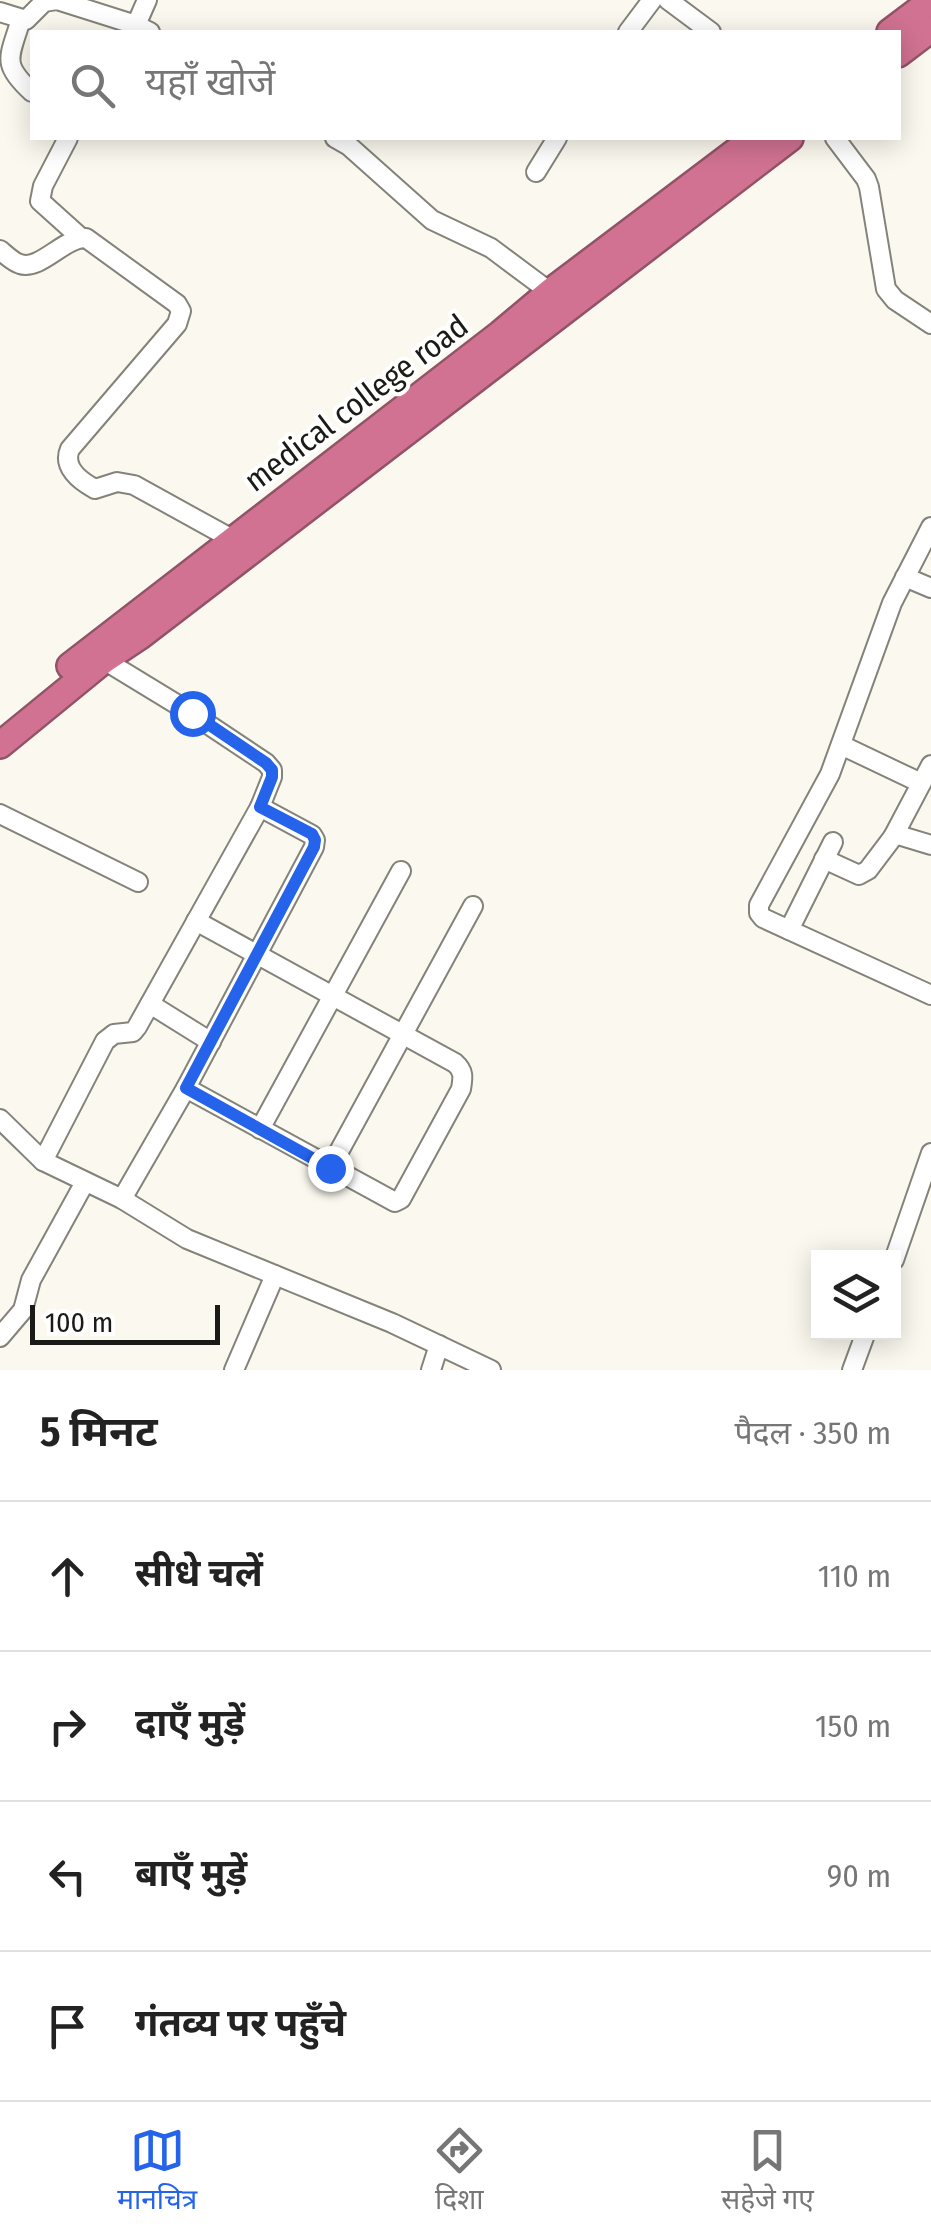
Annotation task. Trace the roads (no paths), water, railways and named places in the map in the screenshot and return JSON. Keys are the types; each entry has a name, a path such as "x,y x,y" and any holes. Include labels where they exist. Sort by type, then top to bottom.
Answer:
{"highway":[{"path":"893,30 931,1"},
{"path":"901,52 931,30"},
{"name":"medical college road","path":"0,723 69,677 232,540 751,140"},
{"path":"0,745 69,677 140,636 787,140"}],"street":[{"path":"0,12 21,19 31,17 48,0 57,0 143,29 147,0"},
{"path":"630,30 652,0"},
{"path":"668,0 708,30"},
{"path":"21,19 10,64 12,72 30,90"},
{"path":"67,140 40,201 80,237 92,241 178,304 181,317 70,449 66,461 95,489 118,482 134,486 232,540"},
{"path":"338,140 425,215 492,248 550,292"},
{"path":"536,172 557,140"},
{"path":"837,140 869,187 886,288 895,300 931,324"},
{"path":"0,250 17,264 30,265 80,237"},
{"path":"931,527 892,603 827,781 759,913 762,918 931,995"},
{"path":"905,577 931,588"},
{"path":"44,1161 105,1041 114,1034 133,1032 150,1004 260,807 272,777 266,763 104,660"},
{"path":"841,745 921,783"},
{"path":"788,930 828,851 853,874 863,874 893,837 931,765"},
{"path":"122,1199 212,1042 314,847 312,834 260,807"},
{"path":"0,814 138,882"},
{"path":"893,837 931,844"},
{"path":"260,1129 402,871"},
{"path":"330,1168 473,906"},
{"path":"186,1088 390,1201 401,1199 462,1089 464,1077 462,1068 196,921"},
{"path":"150,1004 212,1042"},
{"path":"0,1119 44,1161 122,1199 187,1239 392,1323 491,1370"},
{"path":"897,1250 931,1153"},
{"path":"0,1337 22,1310 31,1280 85,1182"},
{"path":"234,1370 276,1275"},
{"path":"852,1370 863,1340"},
{"path":"431,1370 439,1345"}]}
